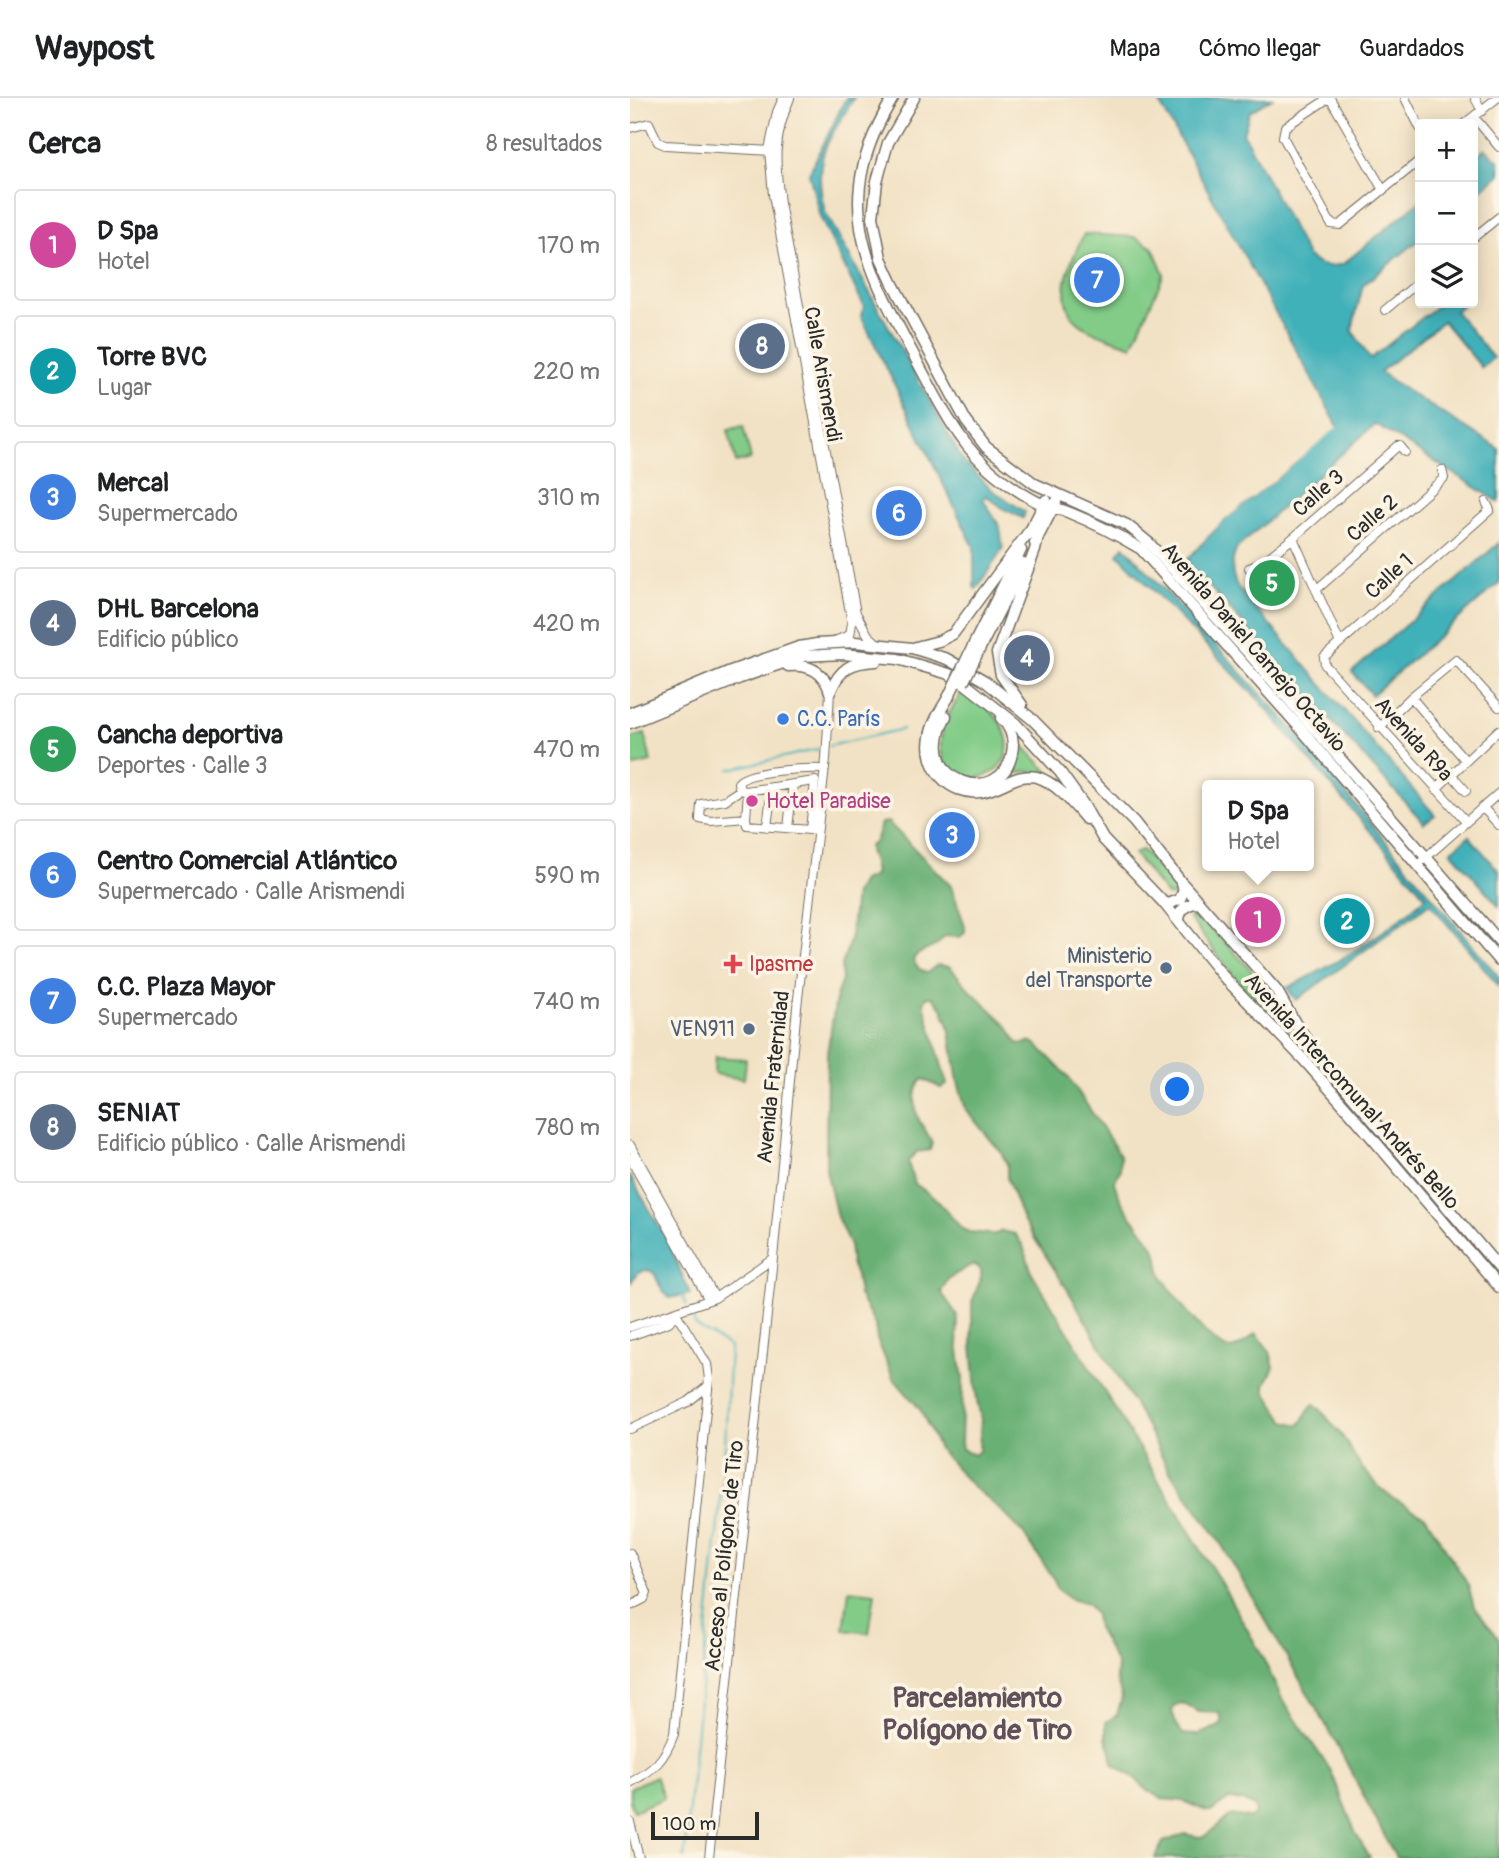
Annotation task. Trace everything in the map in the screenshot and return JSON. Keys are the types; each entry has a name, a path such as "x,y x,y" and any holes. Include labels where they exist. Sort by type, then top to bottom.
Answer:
{"main road":[{"name":"Avenida Daniel Camejo Octavio","path":"893,98 871,137 863,163 859,192 860,230 872,273 939,401 964,440 982,463 1048,506 1110,531 1141,548 1423,861 1499,941"},
{"name":"Avenida Daniel Camejo Octavio","path":"914,98 888,142 877,181 873,217 881,258 966,421 986,447 1035,484 1127,526 1149,543 1240,643 1423,861 1499,961"},
{"path":"968,687 1007,724 1013,743 1011,758 1006,768 1000,775 982,784 959,781 940,762 936,748 938,738 951,700 1055,493"},
{"path":"912,648 939,641 953,634 1034,534"},
{"path":"1032,719 1001,675 997,653 1035,550 1034,534"},
{"name":"Avenida Intercomunal Andrés Bello","path":"630,726 674,701 799,647 855,642 878,644 912,648 960,665 985,681 1032,719 1129,817 1199,903 1260,969 1326,1065 1499,1269"},
{"name":"Avenida Intercomunal Andrés Bello","path":"723,680 803,656 843,654 910,662 949,674 1002,712 1044,753 1072,787 1103,839 1179,920 1222,975 1304,1060 1499,1287"},
{"path":"831,692 838,676 845,669 859,663 910,662"},
{"path":"775,666 798,665 814,669 827,682 831,692"},
{"path":"630,711 723,680"},
{"path":"630,726 723,680"},
{"path":"951,700 932,728 929,740 930,759 942,780 960,791 982,792 1015,778 1038,778 1053,785 1103,839"},
{"name":"Avenida Intercomunal Andrés Bello","path":"630,711 674,701"},
{"path":"1163,902 1169,904 1180,900 1184,890 1182,883"},
{"path":"1179,920 1185,907 1191,903 1199,903"}],"street":[{"name":"Calle Arismendi","path":"783,98 777,112 772,151 781,242 852,628 849,635 829,643"},
{"name":"Calle Arismendi","path":"790,98 772,151 782,214 851,591 862,625 878,644"},
{"path":"1383,190 1330,98 1285,127 1283,137 1328,220 1335,225 1340,225 1415,164"},
{"path":"1405,98 1416,119"},
{"path":"1475,98 1478,114 1499,147"},
{"path":"1471,119 1497,98"},
{"path":"630,128 649,123 658,142 665,145 772,151"},
{"path":"1478,234 1499,217"},
{"path":"1385,310 1415,285"},
{"name":"Calle 3","path":"1250,568 1260,564 1293,538 1398,446 1405,452"},
{"name":"Calle 2","path":"1317,590 1444,478 1442,470"},
{"name":"Calle 1","path":"1337,679 1325,665 1324,657 1490,510 1486,502"},
{"path":"1293,538 1340,643"},
{"path":"1379,728 1454,660 1457,660 1499,707"},
{"name":"Avenida R9a","path":"1337,679 1466,821"},
{"name":"Avenida Fraternidad","path":"774,1258 797,1007 825,769 831,692"},
{"path":"1411,697 1466,761"},
{"path":"1436,789 1499,730"},
{"path":"746,818 702,821 699,816 701,804 725,800 744,790 816,782 810,829 747,825 744,790 738,783 746,777 798,769 825,769"},
{"path":"1452,775 1465,791"},
{"path":"788,828 793,784"},
{"path":"768,827 772,787"},
{"path":"1423,861 1499,793"},
{"path":"1482,808 1499,825"},
{"path":"630,1145 708,1301"},
{"path":"630,1158 708,1301"},
{"path":"630,1327 708,1301 774,1258"},
{"name":"Acceso al Polígono de Tiro","path":"709,1858 774,1258"},
{"path":"630,1336 669,1322 677,1313"},
{"path":"630,1783 654,1769 667,1754 674,1734 708,1386 707,1364 677,1313"},
{"path":"630,1429 688,1402 708,1386"},
{"path":"630,1553 647,1593 644,1599 630,1606"},
{"path":"630,1822 639,1858"}],"green space":[{"path":"1084,234 1135,237 1153,248 1164,274 1132,346 1086,328 1074,319 1068,308 1066,283 1073,257"},
{"path":"743,426 751,459 736,463 728,430"},
{"path":"1279,567 1290,579 1265,601 1255,587"},
{"path":"963,689 999,721 1008,745 1003,761 993,772 978,778 963,778 950,770 942,756 943,726"},
{"path":"645,734 651,762 630,767 630,738"},
{"path":"1019,741 1052,776 1027,771 1006,776 1016,758"},
{"path":"888,822 951,886 965,926 965,933 959,937 945,936 937,945 918,954 913,959 917,966 927,973 937,965 950,967 1007,1025 1017,1043 1030,1041 1036,1044 1069,1078 1120,1155 1120,1170 1114,1182 1118,1193 1151,1242 1161,1273 1181,1303 1221,1346 1229,1349 1236,1347 1256,1333 1270,1352 1274,1367 1265,1385 1266,1392 1285,1421 1299,1425 1311,1406 1314,1404 1319,1408 1343,1437 1361,1467 1381,1489 1426,1517 1468,1585 1474,1607 1499,1638 1499,1858 1396,1858 1334,1739 1246,1586 1217,1537 1168,1469 1146,1425 1069,1292 1024,1222 1007,1178 1007,1164 1001,1152 966,1110 958,1082 949,1026 942,1008 933,997 926,997 924,1004 947,1084 941,1088 923,1079 917,1088 916,1112 932,1143 930,1150 916,1152 908,1162 914,1183 937,1200 962,1229 989,1234 1002,1231 1015,1234 1023,1246 1032,1273 1218,1578 1260,1652 1282,1699 1331,1771 1356,1834 1370,1858 1155,1858 1163,1842 1185,1834 1205,1836 1231,1815 1251,1818 1256,1813 1255,1807 1229,1799 1212,1811 1206,1811 1183,1801 1162,1799 1113,1764 1106,1738 1106,1722 1117,1715 1122,1697 1116,1678 1117,1665 1097,1628 1095,1615 1087,1604 1068,1598 1058,1589 1023,1533 972,1486 939,1449 920,1409 893,1378 877,1339 875,1325 859,1295 849,1243 837,1217 826,1170 827,1053 837,993 842,980 841,966 850,940 855,893 862,881 874,876 869,846 875,842 881,823","holes":["971,1265 977,1266 981,1271 972,1302 972,1345 981,1419 979,1451 974,1455 962,1449 961,1442 963,1380 957,1315 941,1292 948,1279","1182,1703 1199,1712 1219,1713 1222,1720 1220,1726 1197,1735 1183,1734 1172,1711 1175,1705"]},
{"path":"1142,850 1178,890 1175,897 1167,895 1134,854"},
{"path":"1197,912 1264,984 1298,1040 1247,993 1189,918"},
{"path":"715,1057 746,1059 744,1079 714,1074"},
{"path":"849,1590 875,1593 869,1633 844,1630"},
{"path":"655,1776 664,1798 634,1811 630,1788"}],"water":[{"path":"846,98 854,98 829,140 821,164 821,193 825,212 963,461 992,490 1025,512 1023,518 1004,509 987,496 983,499 1000,527 1003,549 976,589 974,547 861,316 864,306 820,217 809,173"},
{"path":"1157,98 1272,98 1250,112 1243,133 1307,256 1320,264 1343,264 1415,205 1415,243 1363,285 1352,330 1370,359 1435,308 1459,308 1455,311 1493,358 1482,368 1443,321 1380,372 1499,449 1499,502 1375,424 1237,548 1232,564 1238,588 1435,815 1424,823 1186,561 1222,522 1337,425"},
{"path":"1485,149 1499,161 1499,175 1478,192 1478,182 1478,155"},
{"path":"1499,543 1499,583 1372,695 1352,672"},
{"path":"1124,546 1284,719 1499,977 1499,986 1430,903 1296,1000 1287,988 1360,947 1426,897 1260,701 1118,554"},
{"path":"1469,836 1499,871 1499,906 1451,851"},
{"path":"630,1176 669,1243 690,1294 670,1298 662,1290 654,1273 648,1270 638,1272 630,1284"}],"pier":[{"path":"1217,208 1337,427 1222,522 1201,543 1199,541 1219,520 1334,426 1214,209"}],"waterway":[{"path":"829,746 903,729"},
{"path":"730,769 824,748"},
{"path":"682,1295 687,1306"},
{"path":"684,1858 724,1463 730,1347 696,1326 689,1311"}],"place":[{"name":"C.C. Plaza Mayor","path":"1097,280"},
{"name":"SENIAT","path":"762,346"},
{"name":"Centro Comercial Atlántico","path":"899,513"},
{"name":"Cancha deportiva","path":"1272,583"},
{"name":"DHL Barcelona","path":"1027,658"},
{"name":"C.C. París","path":"783,719"},
{"name":"Hotel Paradise","path":"752,801"},
{"name":"Mercal","path":"952,835"},
{"name":"D Spa","path":"1258,920"},
{"name":"Torre BVC","path":"1347,921"},
{"name":"Ipasme","path":"733,964"},
{"name":"Ministerio del Transporte","path":"1166,968"},
{"name":"VEN911","path":"749,1029"}],"district":[{"name":"Parcelamiento Polígono de Tiro","path":"977,1713"}]}
